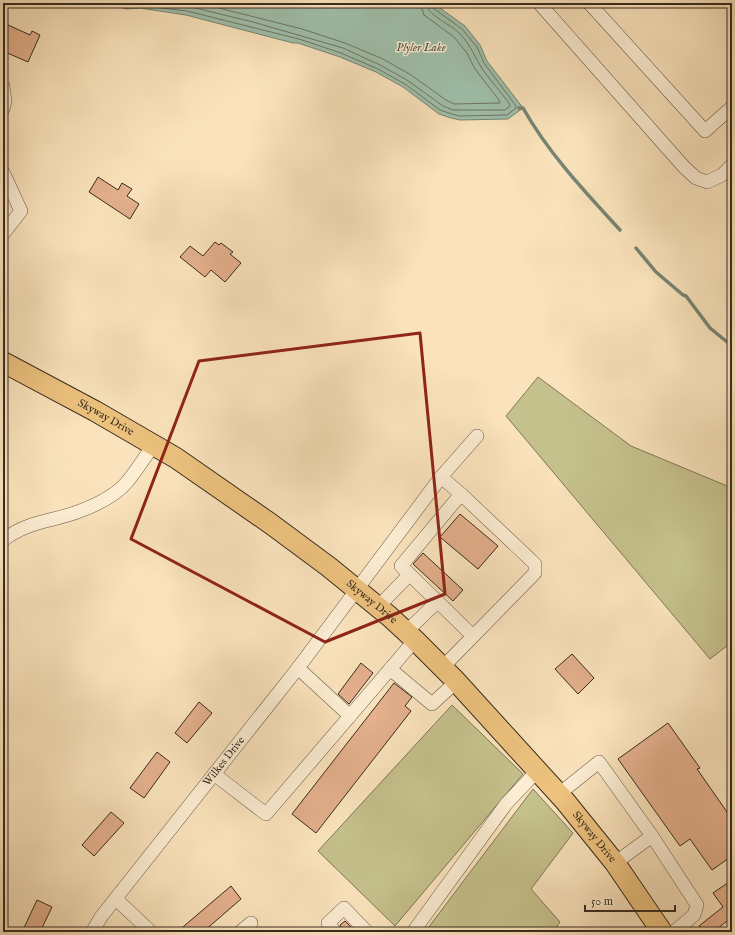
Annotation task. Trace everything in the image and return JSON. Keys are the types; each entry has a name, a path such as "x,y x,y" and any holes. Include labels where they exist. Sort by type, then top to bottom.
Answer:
{"highway":[{"name":"Skyway Drive","path":"3,362 154,444 237,499 358,590 378,607 443,667 559,794 615,863 662,932"}],"street":[{"path":"539,3 684,167 696,178 707,182 722,175 732,165"},
{"path":"589,3 705,131 731,111"},
{"path":"3,86 5,101 3,109"},
{"path":"3,172 21,211 3,234"},
{"name":"Wilkes Drive","path":"92,932 116,899 358,590 441,477 477,436"},
{"path":"3,540 12,533 37,522 80,512 108,497 126,483 154,444"},
{"path":"441,477 535,564 536,569 535,573 443,667"},
{"path":"461,494 402,564 402,568 473,636"},
{"path":"412,516 430,531"},
{"path":"378,607 409,575"},
{"path":"214,774 266,814 390,669 411,636 437,602"},
{"path":"298,668 350,716"},
{"path":"390,669 432,704 456,682"},
{"path":"559,794 599,762 652,836 697,905 694,914 674,932"},
{"path":"414,932 506,804 538,770"},
{"path":"615,863 652,836"},
{"path":"116,899 151,932"},
{"path":"335,932 328,923 344,908 367,932"},
{"path":"240,932 251,923"}],"highlighted area":[{"path":"420,333 445,594 325,642 131,539 199,361"}],"shaded area":[{"path":"538,377 631,446 732,488 732,642 710,659 506,416"},
{"path":"452,705 523,774 395,926 318,851"},
{"path":"533,789 573,833 531,889 560,922 553,932 425,932"}],"water":[{"name":"Plyler Lake","path":"106,3 433,3 465,26 480,45 487,61 523,108 508,119 460,120 451,118 439,114 403,87 376,72 340,57 298,43 293,43 186,15 140,8 126,9"}],"building":[{"path":"6,24 30,35 32,31 40,35 28,62 3,51 3,32"},
{"path":"98,177 118,190 122,183 132,189 127,196 139,204 130,219 89,192"},
{"path":"215,242 219,245 221,243 233,252 230,254 241,263 225,282 211,270 205,277 180,257 190,246 203,256"},
{"path":"460,514 498,546 478,569 440,537"},
{"path":"423,553 463,590 453,601 413,564"},
{"path":"572,654 594,678 578,694 555,669"},
{"path":"361,663 373,673 349,704 338,694"},
{"path":"394,683 412,697 405,706 411,711 316,833 292,814"},
{"path":"199,702 212,713 187,743 175,733"},
{"path":"668,723 700,768 697,769 732,819 732,856 712,870 690,839 680,846 618,759"},
{"path":"157,752 170,762 144,798 130,788"},
{"path":"111,812 124,823 94,856 82,845"},
{"path":"732,880 732,919 731,918 713,932 703,932 699,926 723,907 713,893"},
{"path":"231,886 241,899 203,932 177,932"},
{"path":"37,900 52,907 40,932 22,932"},
{"path":"345,921 356,932 343,932 340,925"}],"waterway":[{"path":"519,108 523,108 533,125 556,157 620,230"},
{"path":"636,248 656,272 686,296 710,328 732,346"}]}
